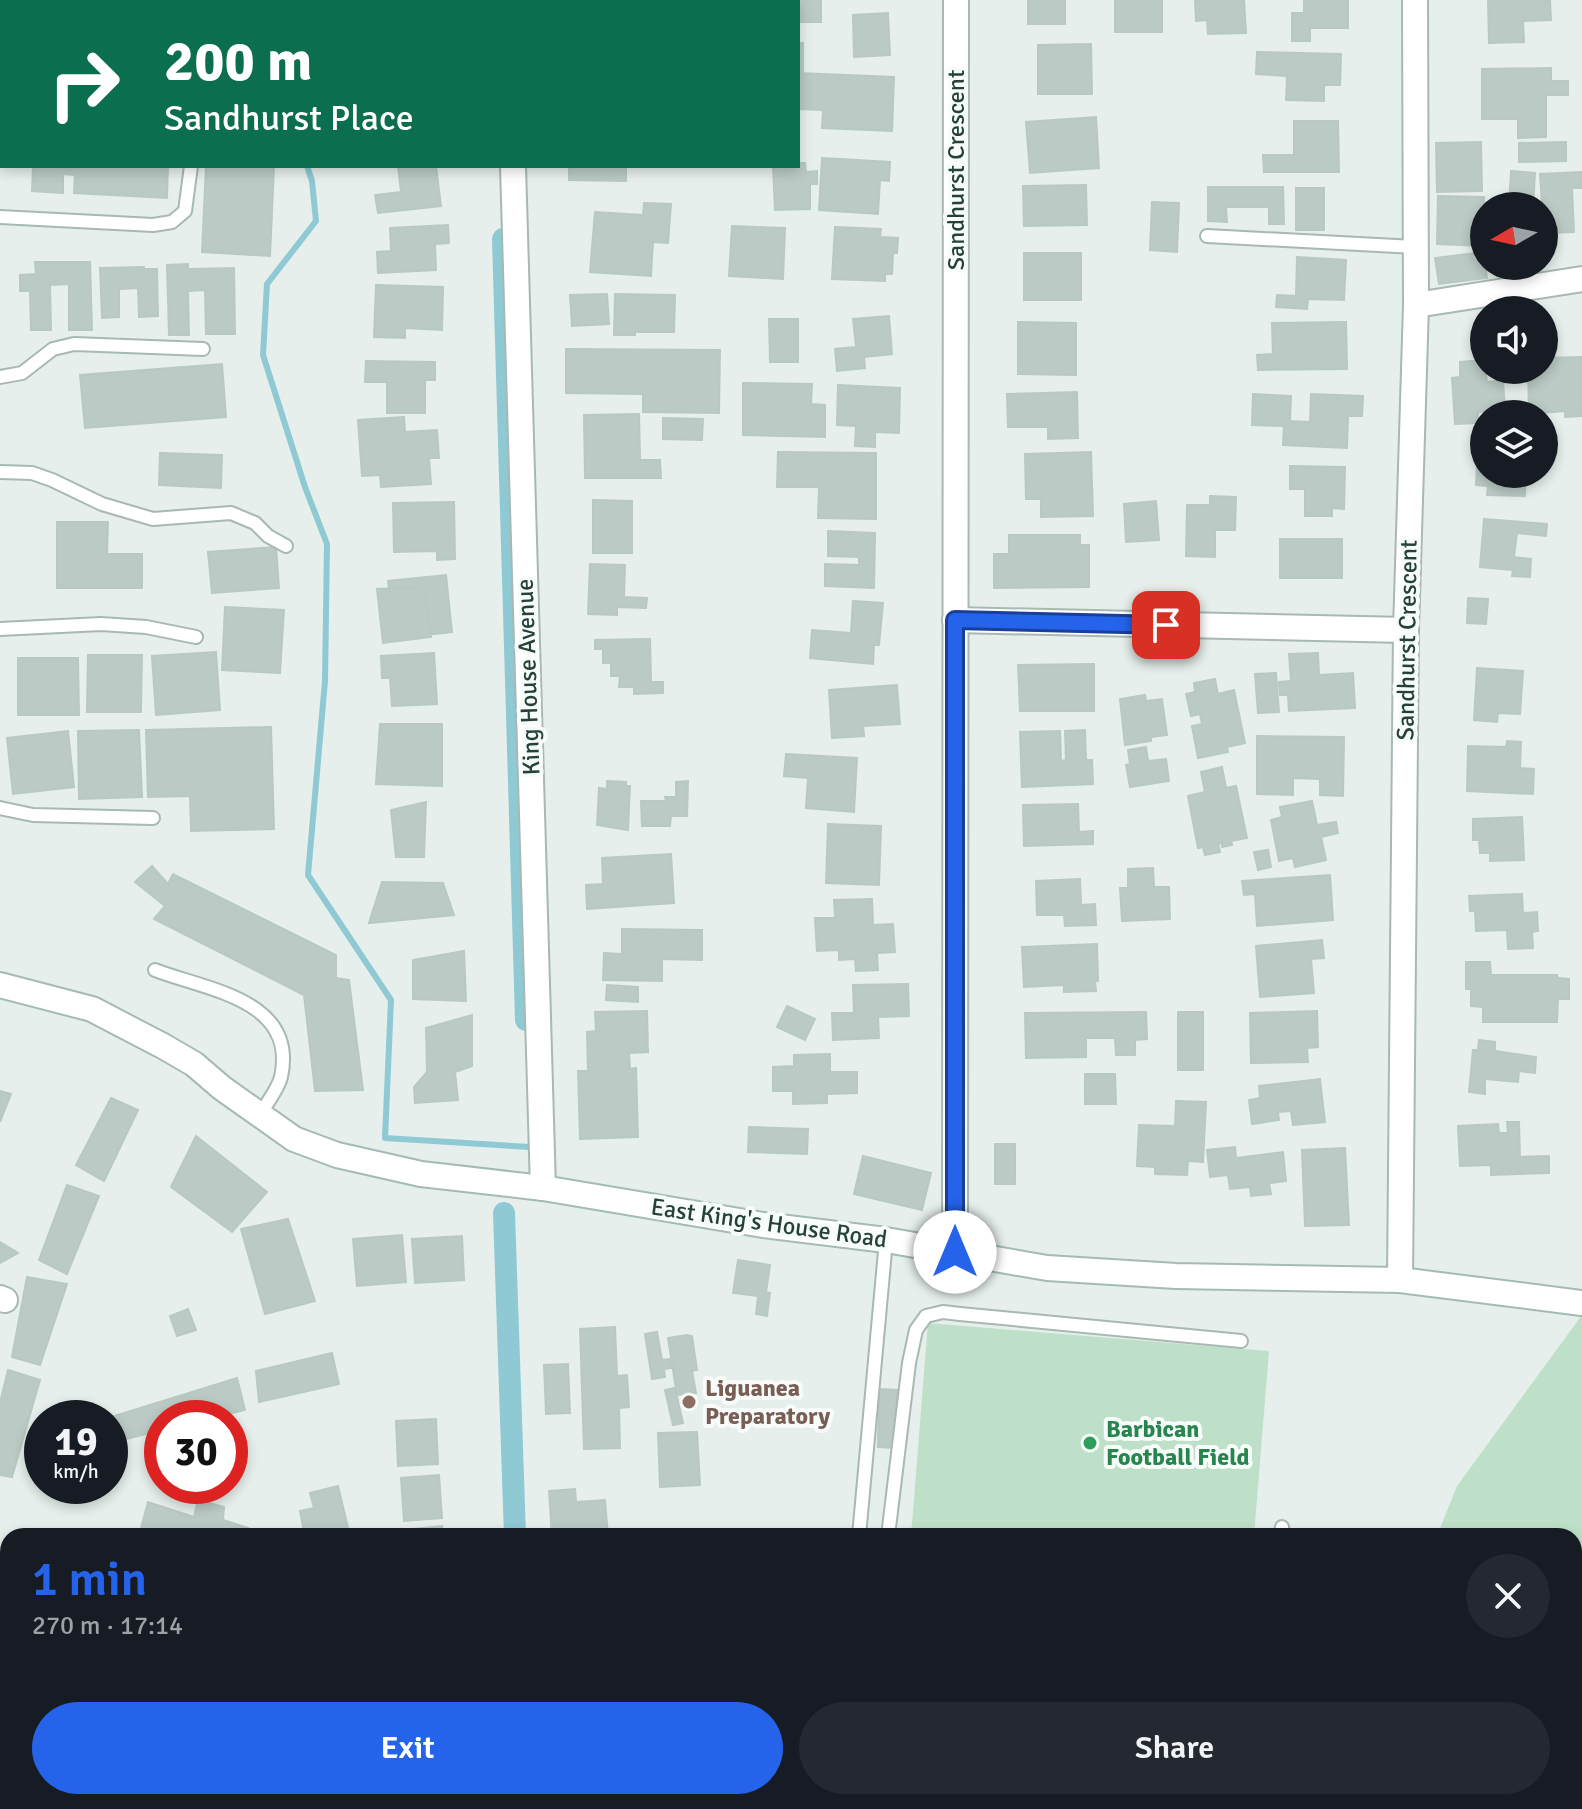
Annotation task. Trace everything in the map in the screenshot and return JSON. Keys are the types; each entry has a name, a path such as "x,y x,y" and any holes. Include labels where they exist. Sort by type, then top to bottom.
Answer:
{"street":[{"name":"Sandhurst Crescent","path":"955,1252 956,0"},
{"name":"Sandhurst Crescent","path":"1400,1280 1406,630 1416,305 1415,0"},
{"name":"King House Avenue","path":"513,168 543,1188"},
{"path":"1416,305 1582,279"},
{"path":"955,620 1406,630"},
{"name":"East King's House Road","path":"0,985 92,1009 194,1064 294,1139 337,1155 421,1174 543,1188 763,1225 886,1240 1061,1269 1176,1276 1400,1280 1582,1303"}],"lane":[{"path":"0,217 153,225 172,222 185,211 191,168"},
{"path":"1207,236 1415,247"},
{"path":"0,377 22,373 53,349 74,344 203,349"},
{"path":"0,472 42,476 102,504 153,519 231,513 255,523 268,536 286,546"},
{"path":"0,629 101,624 146,627 196,637"},
{"path":"0,808 33,815 153,818"},
{"path":"155,970 237,997 264,1013 275,1030 283,1052 281,1079 260,1114"},
{"path":"860,1528 886,1240"},
{"path":"889,1528 909,1363 916,1330 926,1316 943,1312 1241,1341"}],"green space":[{"path":"1582,1315 1582,1528 1440,1528 1457,1486"},
{"name":"Barbican Football Field","path":"928,1323 1269,1351 1255,1528 912,1528"}],"building":[{"path":"800,0 821,0 821,22 800,22"},
{"path":"1028,0 1065,0 1065,24 1028,24"},
{"path":"1115,0 1162,0 1162,32 1115,32"},
{"path":"1195,0 1244,0 1246,33 1208,34 1207,20 1196,21"},
{"path":"1304,0 1348,0 1348,28 1310,28 1310,41 1292,41 1292,13 1304,13"},
{"path":"1488,0 1550,0 1551,20 1523,21 1524,42 1489,43"},
{"path":"888,13 890,55 854,57 853,15"},
{"path":"800,43 803,43 803,72 800,72"},
{"path":"1091,44 1092,94 1038,94 1038,45"},
{"path":"1257,52 1341,54 1340,85 1324,85 1324,101 1286,100 1287,76 1256,74"},
{"path":"1551,68 1551,81 1568,81 1568,95 1546,95 1546,137 1518,138 1518,119 1482,119 1482,69"},
{"path":"800,73 894,77 892,131 822,128 823,110 800,109"},
{"path":"1096,117 1099,168 1030,173 1026,122"},
{"path":"1294,121 1338,121 1339,172 1264,172 1263,155 1294,155"},
{"path":"1481,142 1482,191 1437,192 1436,143"},
{"path":"1566,142 1566,161 1519,162 1519,143"},
{"path":"822,158 890,162 889,181 880,180 878,214 819,210"},
{"path":"800,163 805,163 806,172 817,171 817,184 810,184 810,209 775,210 773,168 800,168"},
{"path":"33,168 168,168 167,198 74,193 75,175 63,174 63,193 32,191"},
{"path":"206,168 274,168 270,256 202,252"},
{"path":"398,168 436,168 441,206 378,213 375,195 401,192"},
{"path":"569,168 626,168 626,181 569,180"},
{"path":"1511,171 1535,173 1534,192 1510,192"},
{"path":"1582,172 1582,188 1572,188 1574,232 1558,233 1558,192 1541,192 1540,174"},
{"path":"1086,185 1087,225 1024,226 1023,186"},
{"path":"1208,187 1283,187 1284,224 1269,224 1269,207 1226,207 1227,222 1208,221"},
{"path":"1296,188 1324,188 1324,230 1296,230"},
{"path":"1438,196 1470,197 1470,245 1437,244"},
{"path":"1152,202 1179,203 1177,252 1150,250"},
{"path":"644,203 671,204 668,243 653,242 651,276 590,272 595,212 643,215"},
{"path":"448,225 449,243 435,244 436,270 378,273 377,252 391,251 390,228"},
{"path":"732,226 785,228 783,279 729,276"},
{"path":"835,227 881,229 880,237 898,238 897,253 893,253 892,274 885,274 885,281 832,279"},
{"path":"1024,253 1081,253 1081,300 1024,300"},
{"path":"1470,254 1471,280 1439,284 1435,258"},
{"path":"1297,257 1346,260 1344,300 1308,299 1307,309 1276,307 1277,295 1296,296"},
{"path":"35,262 90,262 92,330 69,330 69,284 50,285 51,330 31,330 30,291 20,291 20,275 36,274"},
{"path":"188,264 188,269 234,268 235,334 206,334 205,290 188,291 189,335 169,335 167,265"},
{"path":"100,268 157,269 158,316 139,317 138,288 119,289 119,317 102,318"},
{"path":"376,285 443,287 442,330 405,328 405,338 374,337"},
{"path":"607,294 609,324 572,326 570,295"},
{"path":"615,294 675,295 674,332 614,335"},
{"path":"889,316 892,354 864,357 865,368 837,371 835,349 856,347 853,319"},
{"path":"769,319 798,319 798,362 770,362"},
{"path":"1018,322 1076,323 1076,375 1018,374"},
{"path":"1346,322 1347,369 1258,370 1257,355 1273,354 1272,323"},
{"path":"566,349 720,350 719,413 643,412 643,394 566,393"},
{"path":"1582,357 1582,416 1565,417 1565,411 1558,412 1558,400 1529,400 1528,384 1558,384 1558,358"},
{"path":"366,361 435,362 435,380 425,380 425,413 387,413 387,382 365,382"},
{"path":"1470,361 1470,384 1503,384 1504,400 1470,400 1470,423 1455,424 1452,378 1460,377 1460,362"},
{"path":"222,364 226,417 85,428 80,375"},
{"path":"743,383 812,384 811,404 825,405 825,437 743,435"},
{"path":"838,385 900,388 899,433 875,432 875,447 855,446 856,426 837,425"},
{"path":"1077,392 1078,438 1048,439 1048,427 1008,427 1007,394"},
{"path":"1253,394 1291,396 1290,421 1310,422 1311,394 1363,396 1362,416 1348,416 1347,448 1283,445 1284,426 1252,425"},
{"path":"639,414 640,460 660,460 661,478 585,478 584,415"},
{"path":"404,417 405,432 437,430 439,458 429,458 431,484 381,487 380,475 362,476 358,420"},
{"path":"663,418 703,419 702,440 663,439"},
{"path":"778,452 876,453 876,519 818,518 819,487 777,487"},
{"path":"1091,452 1093,516 1041,517 1041,499 1026,499 1025,454"},
{"path":"160,453 222,455 221,488 159,485"},
{"path":"1290,466 1345,467 1344,509 1332,508 1332,516 1305,516 1305,489 1290,489"},
{"path":"1488,488 1525,488 1525,496 1487,495"},
{"path":"1210,496 1236,497 1235,530 1215,530 1215,557 1186,556 1187,505 1210,505"},
{"path":"593,500 632,501 632,553 593,553"},
{"path":"1156,501 1159,540 1126,542 1124,504"},
{"path":"454,502 455,559 437,560 437,551 394,552 393,503"},
{"path":"1484,519 1547,524 1546,536 1517,533 1514,557 1531,559 1530,577 1512,576 1513,570 1480,567"},
{"path":"57,522 108,522 107,554 142,554 142,588 57,588"},
{"path":"828,531 875,533 874,588 825,586 825,564 859,565 859,557 828,556"},
{"path":"1009,535 1080,535 1080,545 1089,545 1089,587 994,588 994,554 1009,554"},
{"path":"1280,539 1342,539 1342,578 1280,578"},
{"path":"276,547 279,588 212,593 208,552"},
{"path":"590,564 625,565 624,597 647,598 646,608 617,607 617,615 588,614"},
{"path":"446,575 452,632 395,638 388,581"},
{"path":"423,587 431,637 383,643 377,589"},
{"path":"1468,598 1488,599 1486,624 1467,623"},
{"path":"853,601 883,603 879,645 874,645 873,664 810,658 812,630 851,633"},
{"path":"225,607 284,610 280,673 222,670"},
{"path":"650,639 651,682 663,682 663,693 634,694 634,687 619,687 620,676 611,676 611,663 603,663 603,649 595,649 595,640"},
{"path":"216,652 220,710 156,715 152,656"},
{"path":"434,653 437,704 392,706 390,678 382,678 381,656"},
{"path":"1318,653 1319,675 1353,673 1355,708 1289,711 1288,695 1280,695 1279,682 1291,681 1289,654"},
{"path":"88,655 142,655 141,712 87,712"},
{"path":"18,658 78,658 79,715 18,715"},
{"path":"1094,664 1094,711 1020,711 1018,665"},
{"path":"1477,668 1523,671 1520,714 1498,713 1497,722 1474,720"},
{"path":"1276,673 1279,712 1258,713 1255,674"},
{"path":"1215,679 1218,694 1234,690 1245,743 1227,747 1228,752 1198,758 1192,726 1202,724 1200,714 1191,716 1186,694 1195,692 1194,683"},
{"path":"897,685 900,724 863,726 864,736 832,738 829,690"},
{"path":"1145,695 1146,701 1162,699 1167,735 1125,745 1120,699"},
{"path":"380,724 442,724 442,786 376,784"},
{"path":"271,727 274,829 191,831 190,796 148,797 146,730"},
{"path":"139,730 142,797 79,799 78,731"},
{"path":"1085,730 1086,760 1092,760 1093,784 1022,787 1020,732 1060,731 1061,761 1066,760 1065,731"},
{"path":"68,731 74,787 13,794 7,738"},
{"path":"1257,736 1344,737 1343,796 1320,795 1320,779 1293,778 1293,795 1257,794"},
{"path":"1507,741 1521,742 1520,768 1534,769 1533,794 1467,791 1468,746 1506,747"},
{"path":"1146,747 1148,761 1166,759 1169,781 1130,787 1126,765 1130,764 1128,750"},
{"path":"786,754 857,758 854,812 806,808 808,778 784,776"},
{"path":"1222,767 1226,788 1236,786 1247,838 1231,841 1232,845 1222,847 1222,843 1218,844 1220,852 1205,855 1203,847 1198,848 1188,796 1205,792 1201,772"},
{"path":"607,781 626,782 626,786 630,786 628,830 597,825 599,788 607,789"},
{"path":"688,781 687,816 671,816 670,826 642,826 641,801 666,801 665,797 676,797 676,782"},
{"path":"1312,801 1317,825 1336,822 1338,833 1321,837 1326,860 1295,867 1293,858 1279,861 1271,820 1282,817 1280,807"},
{"path":"426,802 424,857 396,857 391,810"},
{"path":"1078,804 1079,832 1093,831 1093,844 1024,846 1023,805"},
{"path":"1522,817 1524,860 1490,861 1490,853 1480,853 1479,840 1473,840 1473,819"},
{"path":"828,824 881,826 879,885 826,883"},
{"path":"1268,850 1271,867 1258,870 1254,852"},
{"path":"671,854 674,903 587,909 586,885 603,884 602,858"},
{"path":"152,866 168,884 173,874 336,955 336,978 349,980 363,1090 315,1091 304,995 154,919 165,906 135,882"},
{"path":"1153,868 1154,887 1169,887 1170,919 1122,921 1120,888 1128,888 1128,869"},
{"path":"1330,875 1333,920 1257,926 1255,894 1244,895 1242,881"},
{"path":"1080,879 1081,905 1095,904 1096,925 1065,926 1064,915 1037,915 1036,881"},
{"path":"382,882 443,883 454,915 369,923"},
{"path":"1522,894 1523,913 1537,912 1538,931 1532,932 1533,948 1508,949 1507,930 1476,931 1475,911 1470,911 1469,896"},
{"path":"872,899 873,925 893,924 895,952 877,953 878,970 856,971 855,959 839,960 839,950 817,951 815,918 835,918 834,900"},
{"path":"622,929 702,930 702,960 662,959 662,981 603,980 604,953 622,954"},
{"path":"1322,940 1324,958 1311,959 1314,993 1260,997 1256,946"},
{"path":"1097,944 1096,991 1064,992 1064,985 1024,987 1022,947"},
{"path":"464,951 466,1001 413,999 413,960"},
{"path":"1466,962 1490,962 1491,975 1557,975 1558,978 1569,979 1569,999 1558,999 1557,1022 1483,1022 1483,1007 1471,1006 1471,989 1466,989"},
{"path":"908,984 909,1016 878,1017 879,1038 833,1040 832,1013 854,1013 853,985"},
{"path":"607,985 638,987 638,1002 606,1000"},
{"path":"787,1006 815,1019 805,1040 777,1027"},
{"path":"647,1011 648,1052 629,1053 630,1069 636,1068 638,1137 580,1139 578,1071 588,1071 587,1032 596,1031 595,1012"},
{"path":"1317,1011 1318,1047 1307,1048 1308,1062 1251,1063 1250,1013"},
{"path":"1146,1012 1147,1039 1135,1040 1135,1055 1116,1055 1115,1038 1086,1038 1086,1057 1026,1058 1025,1013"},
{"path":"1178,1012 1203,1012 1203,1070 1178,1070"},
{"path":"472,1015 472,1066 455,1072 458,1100 415,1103 414,1087 427,1072 426,1028"},
{"path":"1479,1040 1495,1042 1495,1051 1536,1057 1535,1073 1519,1071 1518,1082 1485,1079 1485,1094 1469,1092 1473,1050 1478,1050"},
{"path":"830,1054 830,1072 857,1072 857,1093 827,1094 827,1103 793,1104 793,1091 773,1091 773,1067 794,1066 794,1055"},
{"path":"1085,1074 1115,1074 1116,1104 1085,1104"},
{"path":"1320,1079 1325,1122 1293,1125 1291,1111 1278,1112 1279,1120 1252,1124 1249,1100 1260,1098 1259,1086"},
{"path":"0,1091 11,1094 0,1122"},
{"path":"111,1098 138,1110 104,1181 76,1165"},
{"path":"1176,1101 1206,1102 1203,1162 1188,1161 1187,1175 1155,1174 1155,1167 1137,1166 1139,1125 1175,1126"},
{"path":"1507,1122 1519,1122 1520,1157 1549,1156 1549,1173 1491,1175 1491,1165 1460,1166 1458,1126 1498,1124 1499,1133 1508,1133"},
{"path":"749,1127 808,1129 807,1154 748,1152"},
{"path":"196,1136 267,1192 232,1232 171,1187"},
{"path":"995,1144 1015,1144 1015,1184 995,1184"},
{"path":"1235,1147 1236,1158 1283,1152 1286,1181 1269,1183 1271,1194 1251,1196 1250,1187 1230,1189 1228,1175 1210,1177 1207,1150"},
{"path":"1345,1148 1349,1225 1305,1226 1302,1150"},
{"path":"863,1156 931,1173 922,1210 854,1194"},
{"path":"67,1185 99,1196 67,1274 39,1260"},
{"path":"288,1219 315,1301 265,1314 241,1229"},
{"path":"402,1235 406,1282 357,1286 353,1239"},
{"path":"462,1236 464,1280 415,1283 412,1239"},
{"path":"0,1242 18,1253 0,1263"},
{"path":"738,1260 770,1265 766,1292 770,1293 767,1316 756,1314 758,1296 733,1293"},
{"path":"27,1277 67,1284 40,1365 12,1357"},
{"path":"188,1309 196,1330 177,1336 170,1316"},
{"path":"615,1327 617,1376 627,1375 629,1407 619,1408 620,1448 584,1449 580,1329"},
{"path":"657,1332 662,1360 670,1359 672,1368 664,1369 665,1377 652,1379 645,1334"},
{"path":"692,1336 697,1370 692,1371 696,1393 677,1395 668,1338"},
{"path":"332,1353 339,1384 259,1402 256,1371"},
{"path":"568,1364 570,1413 546,1414 544,1365"},
{"path":"8,1370 40,1380 34,1400 24,1400 24,1435 12,1477 0,1475 0,1403"},
{"path":"237,1378 242,1400 166,1400"},
{"path":"675,1388 683,1423 673,1425 665,1390"},
{"path":"879,1389 897,1390 895,1448 878,1447"},
{"path":"144,1407 144,1434 128,1438 128,1412"},
{"path":"436,1419 438,1464 398,1466 396,1421"},
{"path":"697,1432 700,1485 660,1487 658,1433"},
{"path":"439,1475 442,1518 404,1521 401,1478"},
{"path":"338,1486 348,1528 303,1528 300,1511 314,1508 310,1493"},
{"path":"575,1489 576,1502 605,1500 607,1528 551,1528 549,1491"},
{"path":"147,1504 194,1517 197,1504 213,1504 224,1507 223,1520 248,1528 141,1528"}],"waterway":[{"path":"308,168 316,221 267,284 263,355 305,487 327,544 325,681 308,875 391,1000 385,1138 530,1147"},
{"path":"503,239 526,1020"},
{"path":"504,1213 515,1528"}],"place":[{"name":"Liguanea Preparatory","path":"689,1402"},
{"name":"Barbican Football Field","path":"1090,1443"}],"route":[{"path":"955,1252 955,620 1166,625"}]}
